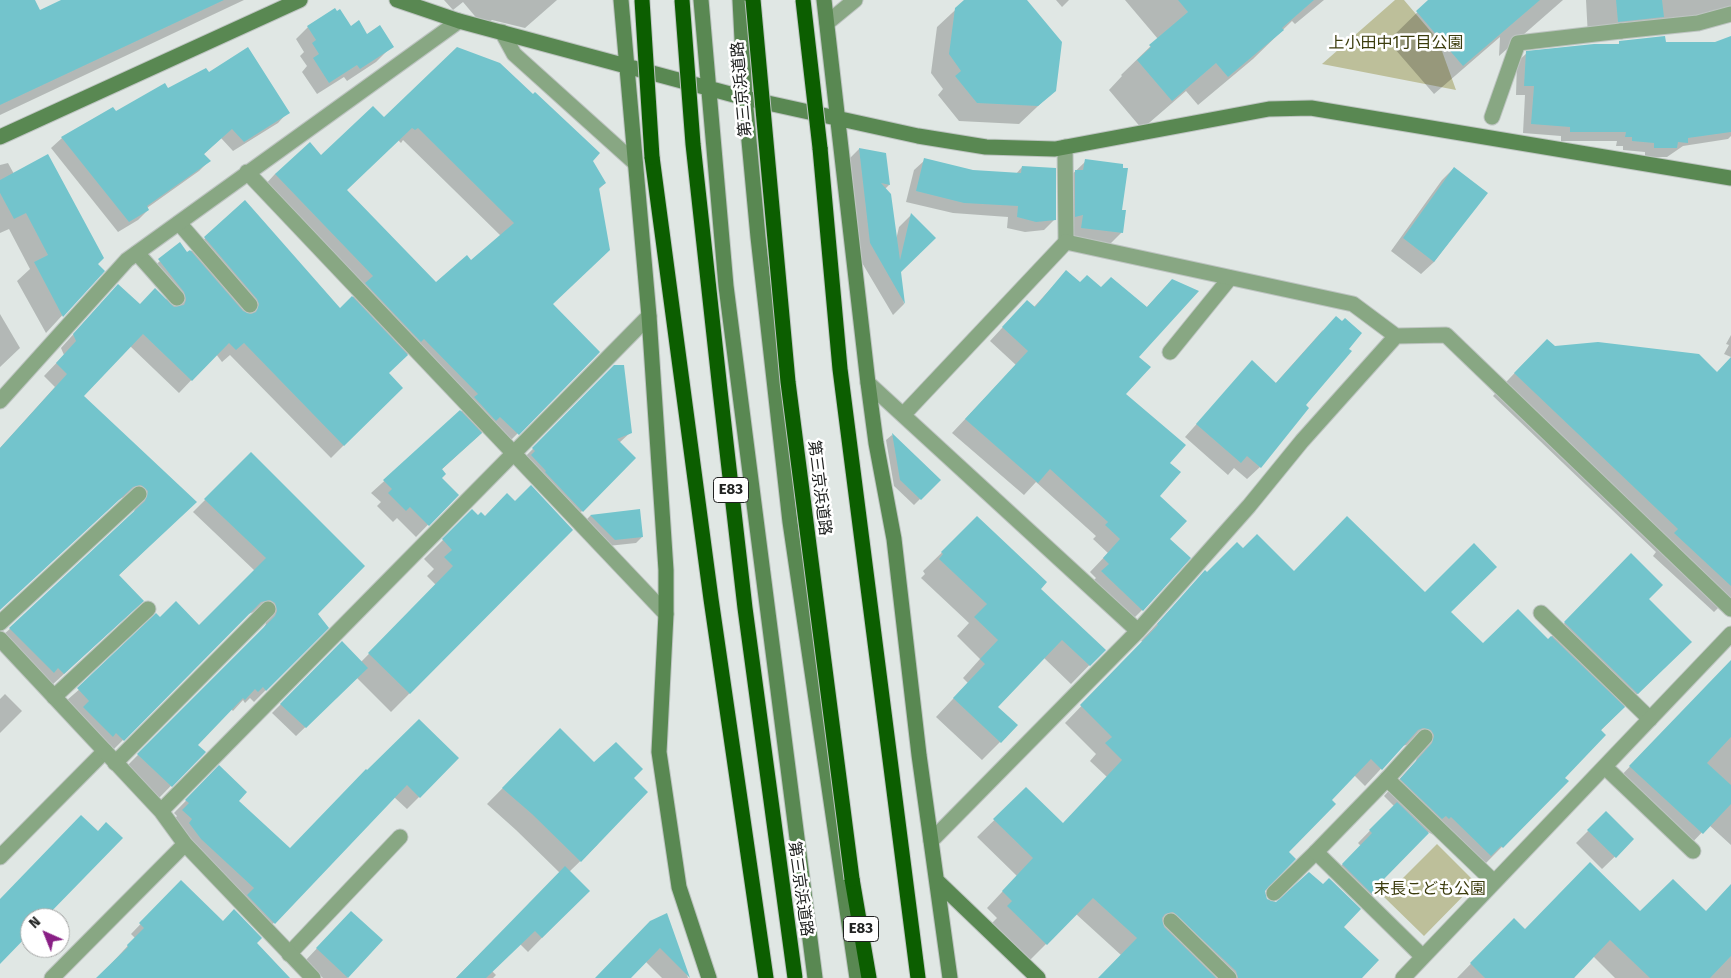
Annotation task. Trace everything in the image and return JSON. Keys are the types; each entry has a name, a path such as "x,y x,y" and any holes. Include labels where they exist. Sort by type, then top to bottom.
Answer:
{"highway":[{"path":"642,0 652,157 682,386 766,978"},
{"name":"第三京浜道路","path":"682,0 693,144 723,420 773,825 795,978"},
{"name":"第三京浜道路","path":"753,0 767,172 788,382 852,879 869,978"},
{"path":"803,0 840,369 918,978"}],"street":[{"path":"0,137 300,0"},
{"path":"397,0 459,21 625,64 745,98 840,120 986,148 1065,147 1270,109 1311,108 1731,178"},
{"path":"621,0 625,64 650,316 666,570 666,614 659,752 679,887 709,978"},
{"path":"701,0 726,286 751,494 815,978"},
{"path":"740,0 745,98 758,237 790,522 857,978"},
{"path":"824,0 840,120 868,383 876,443 894,539 931,841 950,978"},
{"path":"828,23 855,0"},
{"path":"1492,117 1518,43 1698,23 1731,14"},
{"path":"0,402 127,260 459,21"},
{"path":"502,32 514,54 635,163"},
{"path":"903,415 1066,242 1065,147"},
{"path":"247,172 666,614"},
{"path":"179,223 250,305"},
{"path":"1066,242 1353,304 1396,336 1446,335 1731,609"},
{"path":"137,253 177,298"},
{"path":"1170,352 1230,278"},
{"path":"161,811 650,316"},
{"path":"931,841 1138,631 1249,506 1302,440 1396,336"},
{"path":"868,383 1138,631"},
{"path":"0,623 139,494"},
{"path":"54,697 148,609"},
{"path":"115,763 268,610"},
{"path":"1541,613 1650,719"},
{"path":"1403,978 1731,634"},
{"path":"0,639 161,811 185,844 313,978"},
{"path":"1274,893 1387,779 1425,737"},
{"path":"0,857 105,751"},
{"path":"1604,767 1693,851"},
{"path":"1387,779 1494,882"},
{"path":"289,954 400,837"},
{"path":"59,976 185,844"},
{"path":"1316,852 1423,957"},
{"path":"937,881 1038,978"},
{"path":"1171,920 1229,978"}],"green space":[{"name":"上小田中1丁目公園","path":"1395,0 1404,0 1438,40 1456,90 1322,64"},
{"name":"末長こども公園","path":"1437,844 1476,883 1424,936 1384,897"}],"building":[{"path":"0,0 35,0 40,10 61,0 224,0 0,105"},
{"path":"964,0 1027,0 1062,42 1056,91 1038,106 977,103 955,76 961,71 949,54 955,8"},
{"path":"1178,0 1314,0 1282,28 1284,30 1228,77 1216,63 1172,101 1137,60 1151,47 1149,45 1188,12"},
{"path":"1428,0 1540,0 1463,66 1416,11"},
{"path":"1616,0 1662,0 1664,17 1618,22"},
{"path":"335,8 337,11 340,9 351,26 359,20 367,34 380,25 394,47 360,69 357,65 329,83 313,58 319,54 312,43 316,40 307,26"},
{"path":"1665,36 1666,42 1715,42 1731,36 1731,132 1688,138 1688,143 1678,142 1677,148 1654,148 1654,143 1632,141 1632,137 1625,137 1626,132 1570,132 1570,127 1531,124 1534,86 1524,86 1526,51 1594,44 1619,44 1619,41"},
{"path":"248,47 290,113 244,142 232,129 204,154 211,161 147,206 149,210 129,222 61,137 113,107 116,111 165,83 168,88 206,68 209,72"},
{"path":"457,47 500,63 533,94 535,92 600,153 593,161 606,183 599,188 610,250 553,304 600,352 519,435 500,417 496,421 474,397 478,394 424,339 421,342 365,283 373,276 275,174 310,142 321,155 373,106 384,117","holes":["412,128 415,130 418,128 514,223 471,260 467,255 436,282 347,190"]},
{"path":"859,148 886,153 890,185 881,183 891,194 900,260 911,213 936,238 901,272 905,304 870,243"},
{"path":"48,154 104,258 98,264 105,271 63,317 34,262 48,255 26,213 14,219 0,193 0,180"},
{"path":"924,158 973,170 1021,173 1022,166 1056,168 1056,220 1036,222 1017,217 1018,206 964,203 916,191"},
{"path":"1085,159 1123,164 1123,168 1128,168 1122,210 1126,210 1123,233 1081,228 1083,215 1075,217 1075,170 1083,170"},
{"path":"1454,167 1488,193 1434,262 1403,238"},
{"path":"245,200 340,308 352,296 408,355 389,373 403,388 344,446 244,343 236,350 229,343 192,381 143,334 84,396 197,502 119,575 144,601 64,674 58,668 54,673 9,628 145,501 148,491 141,485 133,487 0,610 0,448 67,374 56,363 76,341 73,334 118,284 140,304 155,288 174,307 184,305 186,300 184,292 158,259 180,242 187,252 190,250 243,311 251,314 256,312 259,304 257,299 204,237"},
{"path":"1066,270 1080,282 1087,275 1101,287 1111,277 1147,307 1172,279 1199,291 1139,357 1151,367 1126,394 1186,445 1170,463 1181,472 1160,496 1187,521 1170,539 1191,558 1143,611 1101,571 1109,564 1103,558 1120,539 1105,525 1108,522 1050,469 1038,483 965,419 1028,351 1002,327 1027,300 1035,307"},
{"path":"1336,316 1342,321 1345,318 1362,333 1349,349 1352,351 1306,405 1309,408 1261,468 1247,456 1241,463 1196,424 1252,360 1276,383"},
{"path":"1547,339 1555,346 1598,342 1699,354 1717,372 1731,357 1731,586 1674,533 1678,529 1514,373"},
{"path":"614,365 624,365 632,433 617,439 636,458 583,512 531,455 535,451 532,448"},
{"path":"460,410 482,433 442,469 446,474 442,478 459,495 429,526 410,507 406,511 388,493 392,489 383,480"},
{"path":"892,433 941,480 921,500 900,480"},
{"path":"251,452 365,566 318,614 329,628 266,691 263,687 258,692 255,689 245,700 243,698 198,745 206,752 172,787 137,754 275,616 277,611 275,603 270,600 261,602 124,741 116,733 113,737 83,707 89,701 77,688 156,613 160,617 176,601 199,625 266,558 204,499"},
{"path":"531,485 573,530 410,694 368,653 453,566 444,557 452,550 442,539 472,509 478,515 481,512 485,516 507,493 515,501"},
{"path":"640,509 643,537 615,540 590,515"},
{"path":"977,516 1047,582 1041,589 1106,650 1090,666 1062,640 998,707 1018,725 1001,743 953,698 985,664 980,659 998,640 974,617 987,604 939,559 943,554 941,552"},
{"path":"1347,516 1425,592 1474,543 1497,567 1451,612 1483,643 1518,609 1548,639 1551,636 1625,707 1601,730 1606,735 1565,778 1569,781 1503,848 1501,846 1491,856 1451,817 1449,819 1446,816 1442,819 1400,779 1432,743 1434,735 1431,730 1423,728 1418,730 1382,770 1371,759 1332,800 1336,804 1289,852 1296,859 1265,891 1267,899 1276,902 1309,872 1323,884 1329,878 1361,909 1344,927 1379,960 1362,978 1238,978 1236,971 1173,912 1165,914 1162,918 1164,927 1216,978 1098,978 1137,938 1093,898 1047,945 1007,906 1012,901 1002,891 1033,858 993,819 1026,787 1063,823 1122,760 1105,743 1112,737 1080,705 1158,625 1205,570 1207,572 1237,542 1243,548 1257,534 1294,571"},
{"path":"1631,553 1663,585 1649,599 1692,642 1638,694 1564,622"},
{"path":"342,641 368,668 306,728 280,704"},
{"path":"1731,660 1731,737 1707,763 1731,785 1731,804 1703,834 1629,766"},
{"path":"419,719 459,758 420,798 407,785 275,924 247,895 254,888 201,839 189,823 192,819 182,810 189,803 185,800 219,765 247,792 239,801 290,848 366,769"},
{"path":"560,728 594,762 616,742 643,769 634,778 648,792 581,862 532,814 502,788"},
{"path":"1397,802 1429,833 1384,879 1387,882 1374,896 1342,864 1372,833 1369,830"},
{"path":"1606,811 1634,839 1616,858 1587,830"},
{"path":"81,815 98,831 106,822 123,838 55,908 20,908 20,943 0,964 0,899"},
{"path":"1590,862 1640,911 1673,879 1706,911 1731,884 1731,956 1710,978 1650,978 1610,940 1574,978 1485,978 1470,963 1514,918 1525,929"},
{"path":"565,866 590,891 542,938 535,931 486,978 456,978"},
{"path":"181,880 223,921 234,909 262,938 257,943 290,978 96,978 128,947 127,945 144,928 139,923"},
{"path":"351,911 383,940 348,978 316,948"},
{"path":"667,913 690,978 660,948 631,978 595,978 650,921"}]}
